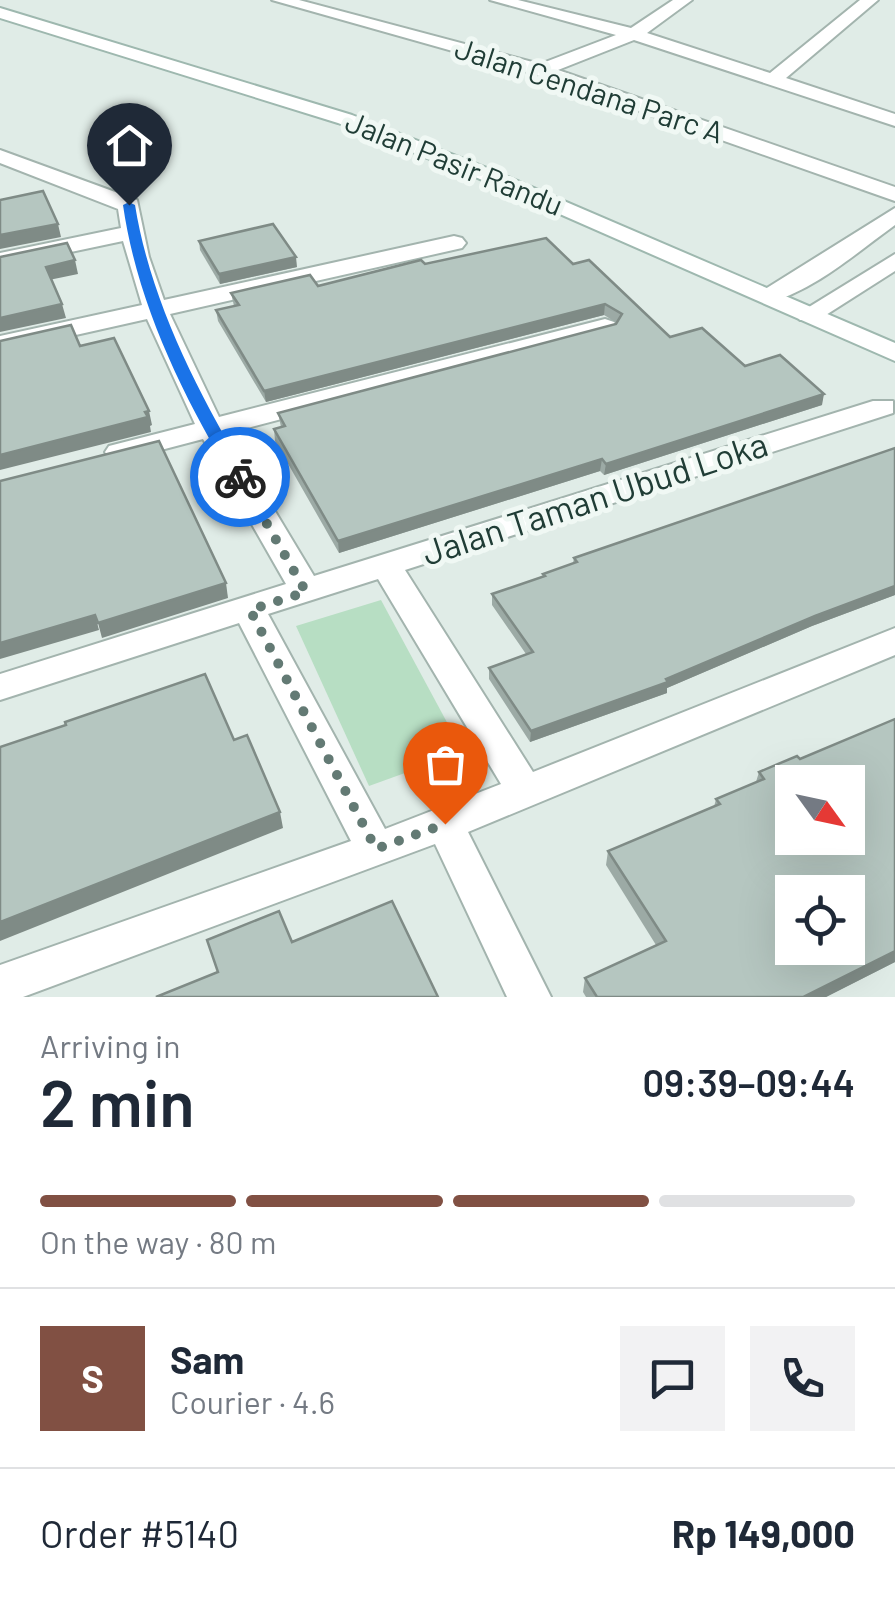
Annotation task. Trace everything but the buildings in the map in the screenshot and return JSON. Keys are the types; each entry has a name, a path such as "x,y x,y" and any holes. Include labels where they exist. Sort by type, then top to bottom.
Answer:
{"street":[{"name":"Jalan Cendana Parc A","path":"280,0 541,70 895,194"},
{"path":"498,0 634,34 895,120"},
{"path":"541,70 634,34 684,0"},
{"path":"774,80 870,0"},
{"name":"Jalan Pasir Randu","path":"0,12 345,119 480,172 895,353"},
{"path":"7,163 129,205 137,257 155,308 210,427 306,592"},
{"path":"766,296 813,272 895,215"},
{"path":"0,260 135,232"},
{"path":"0,344 454,243"},
{"path":"809,315 895,260"},
{"path":"96,458 605,326"},
{"name":"Jalan Taman Ubud Loka","path":"0,687 883,407"},
{"path":"386,566 524,789"},
{"path":"250,610 376,849"},
{"path":"0,985 445,824 895,641"},
{"path":"445,824 530,997"}],"green space":[{"path":"381,600 463,752 369,786 296,626"}],"way so far":[{"path":"240,477 306,592 250,610 376,849 445,824"}],"route":[{"path":"129,205 137,257 155,308 210,427 240,477"}]}
